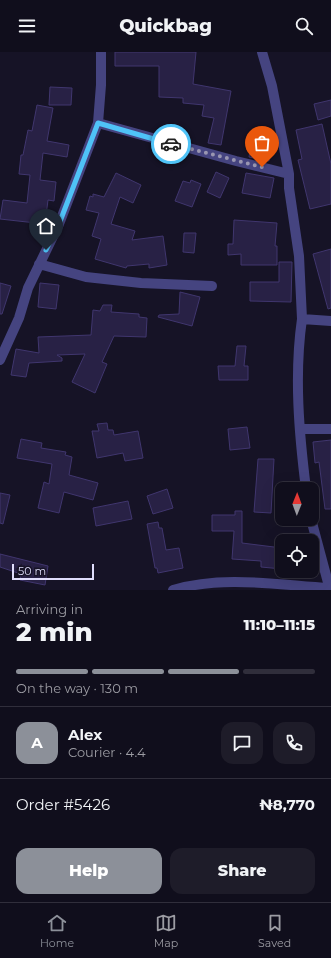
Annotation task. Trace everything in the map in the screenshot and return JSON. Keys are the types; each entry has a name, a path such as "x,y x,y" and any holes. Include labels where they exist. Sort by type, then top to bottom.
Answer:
{"street":[{"path":"0,360 19,318 28,288 59,224 98,123 101,85 101,52"},
{"path":"262,52 272,86 289,174 289,188 299,256 302,319 298,345 297,383 305,482"},
{"path":"98,123 289,174"},
{"path":"39,264 86,277 141,283 212,286"},
{"path":"302,319 331,321"},
{"path":"301,429 331,429"},
{"path":"173,590 193,584 235,582 329,589 314,526"}],"building":[{"path":"115,52 196,52 193,84 231,91 221,145 208,143 214,118 202,116 204,105 183,103 183,98 159,97 159,66 115,66"},
{"path":"50,87 72,88 71,105 49,105"},
{"path":"331,100 331,116 318,120 314,104"},
{"path":"37,105 53,108 47,141 69,145 67,157 43,153 40,180 56,182 54,201 48,200 45,224 0,219 3,200 27,203 30,175 19,174 21,155 23,155 28,130 32,131"},
{"path":"322,124 331,164 331,204 310,209 298,160 302,159 296,130"},
{"path":"269,143 269,161 249,157 251,144"},
{"path":"216,172 229,178 220,198 207,192"},
{"path":"116,173 141,185 133,203 120,197 111,224 135,231 132,240 163,236 167,265 149,268 149,264 127,266 126,268 95,259 101,239 92,236 99,213 86,210 90,196 93,197 93,194 104,197"},
{"path":"246,173 274,178 270,198 242,193"},
{"path":"191,180 201,184 192,207 175,201 183,181 190,183"},
{"path":"234,220 277,223 275,246 277,246 277,265 241,265 241,254 228,255 228,244 233,244"},
{"path":"184,233 196,233 194,253 183,252"},
{"path":"331,249 331,308 328,309 313,254"},
{"path":"279,262 292,262 291,302 250,301 250,282 279,282"},
{"path":"0,283 11,286 2,314 0,314"},
{"path":"40,283 59,285 56,309 38,307"},
{"path":"180,292 200,297 192,326 158,317 159,315 179,314"},
{"path":"103,305 112,305 111,312 139,314 139,317 147,318 146,337 114,336 102,362 107,364 95,393 72,382 85,354 57,355 62,358 62,361 29,363 26,377 11,375 16,349 39,353 38,337 91,335 93,310 100,311"},
{"path":"237,346 246,346 244,366 248,366 248,380 219,380 218,366 235,366"},
{"path":"107,423 108,430 113,430 114,435 138,431 143,458 125,461 123,453 97,458 92,431 99,431 97,424"},
{"path":"247,427 250,448 230,450 228,429"},
{"path":"21,439 42,443 41,448 66,452 65,455 72,457 69,475 98,483 93,500 64,492 59,513 38,508 44,482 49,484 52,464 17,458"},
{"path":"331,440 331,509 325,509 319,462 315,463 313,442"},
{"path":"258,459 274,459 271,513 254,512"},
{"path":"167,489 173,508 153,514 147,496"},
{"path":"0,493 10,495 3,524 0,523"},
{"path":"128,501 132,519 96,526 93,508"},
{"path":"235,511 242,511 242,543 275,547 275,568 261,567 261,561 232,559 234,531 212,531 212,515 235,515"},
{"path":"158,522 159,528 162,528 166,550 179,548 183,568 158,573 157,568 155,568 147,524"},
{"path":"0,554 48,566 45,585 20,580 21,574 0,567"}],"way so far":[{"path":"171,144 262,167"}],"route":[{"path":"46,250 59,224 98,123 171,144"}]}
